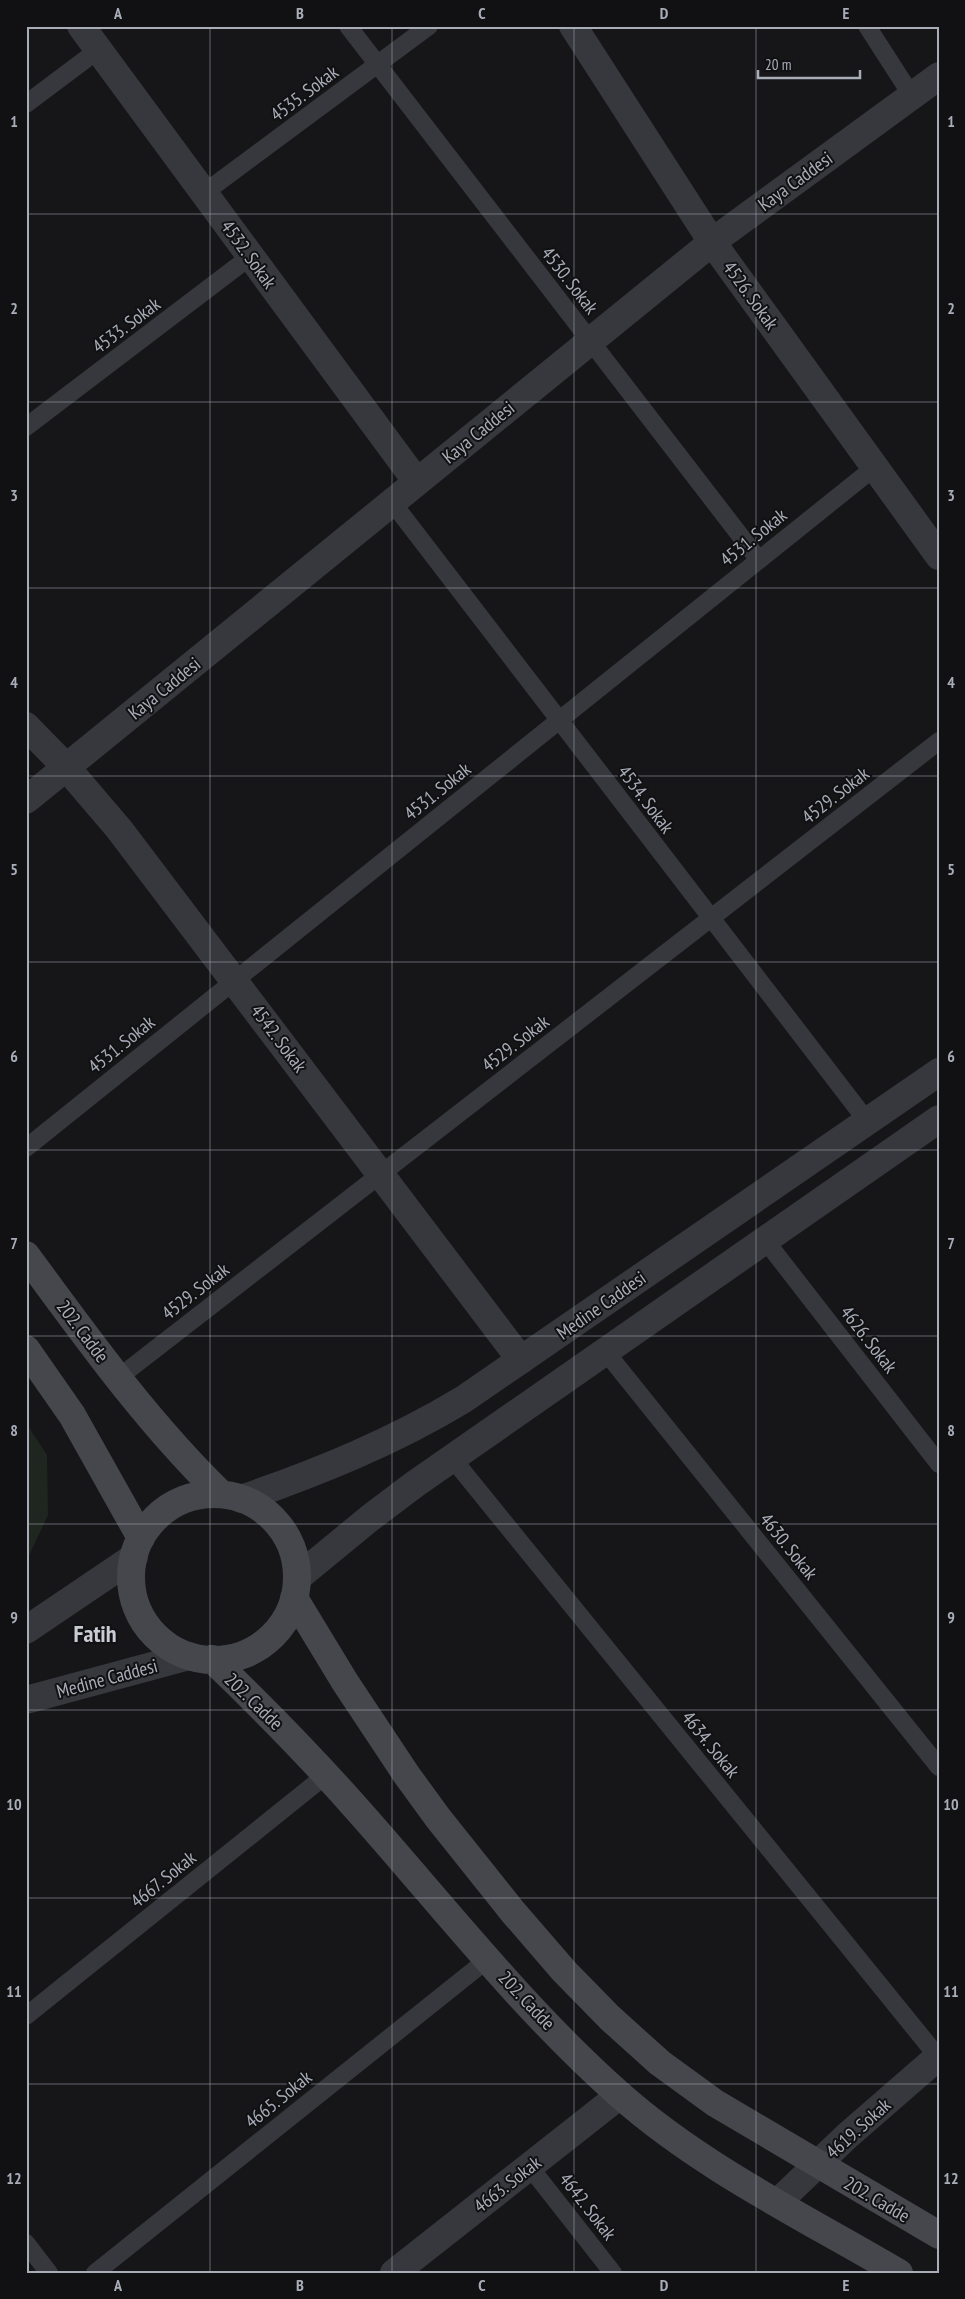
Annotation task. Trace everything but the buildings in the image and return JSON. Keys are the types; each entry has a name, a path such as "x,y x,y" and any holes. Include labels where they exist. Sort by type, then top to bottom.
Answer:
{"main road":[{"name":"202. Cadde","path":"26,1255 118,1378 184,1458 231,1496"},
{"path":"26,1349 72,1415 137,1548"},
{"path":"202,1495 231,1496 260,1508 287,1538 294,1557 296,1588 287,1617 275,1634 259,1647 241,1656 221,1660 200,1658 164,1644 150,1630 140,1614 134,1595 132,1576 137,1548 152,1522 166,1509 183,1500 202,1495"},
{"name":"202. Cadde","path":"296,1588 345,1682 406,1774 470,1860 564,1971 610,2018 660,2063 715,2103 939,2234"},
{"name":"202. Cadde","path":"200,1658 274,1719 326,1775 488,1959 552,2028 620,2095 678,2140 723,2170 886,2270"}],"street":[{"name":"4532. Sokak","path":"81,26 417,482"},
{"name":"4526. Sokak","path":"573,26 712,242 939,556"},
{"name":"Kaya Caddesi","path":"26,800 712,242 939,76"},
{"name":"4542. Sokak","path":"26,726 66,767 119,829 236,980 521,1360"},
{"name":"Medine Caddesi","path":"231,1496 305,1477 400,1434 464,1399 939,1072"},
{"path":"296,1588 370,1518 452,1458 939,1119"},
{"path":"26,1630 137,1548"},
{"name":"Medine Caddesi","path":"26,1700 200,1658"},
{"name":"4619. Sokak","path":"778,2202 939,2056"},
{"name":"4663. Sokak","path":"395,2273 620,2095"}],"lane":[{"name":"4530. Sokak","path":"348,26 759,560"},
{"name":"4535. Sokak","path":"204,193 429,26"},
{"path":"867,26 912,96"},
{"path":"26,104 98,50"},
{"name":"4533. Sokak","path":"26,427 251,256"},
{"name":"4531. Sokak","path":"26,1148 875,467"},
{"name":"4534. Sokak","path":"392,502 867,1121"},
{"name":"4529. Sokak","path":"118,1378 939,741"},
{"name":"4626. Sokak","path":"765,1240 939,1464"},
{"name":"4630. Sokak","path":"606,1351 939,1767"},
{"name":"4634. Sokak","path":"452,1458 939,2056"},
{"name":"4667. Sokak","path":"26,2016 326,1775"},
{"name":"4665. Sokak","path":"95,2273 488,1959"},
{"name":"4642. Sokak","path":"529,2166 613,2273"},
{"path":"26,2244 48,2273"}],"shaded area":[{"path":"26,1423 47,1455 48,1515 26,1562"}],"district":[{"name":"Fatih","path":"95,1634"}]}
